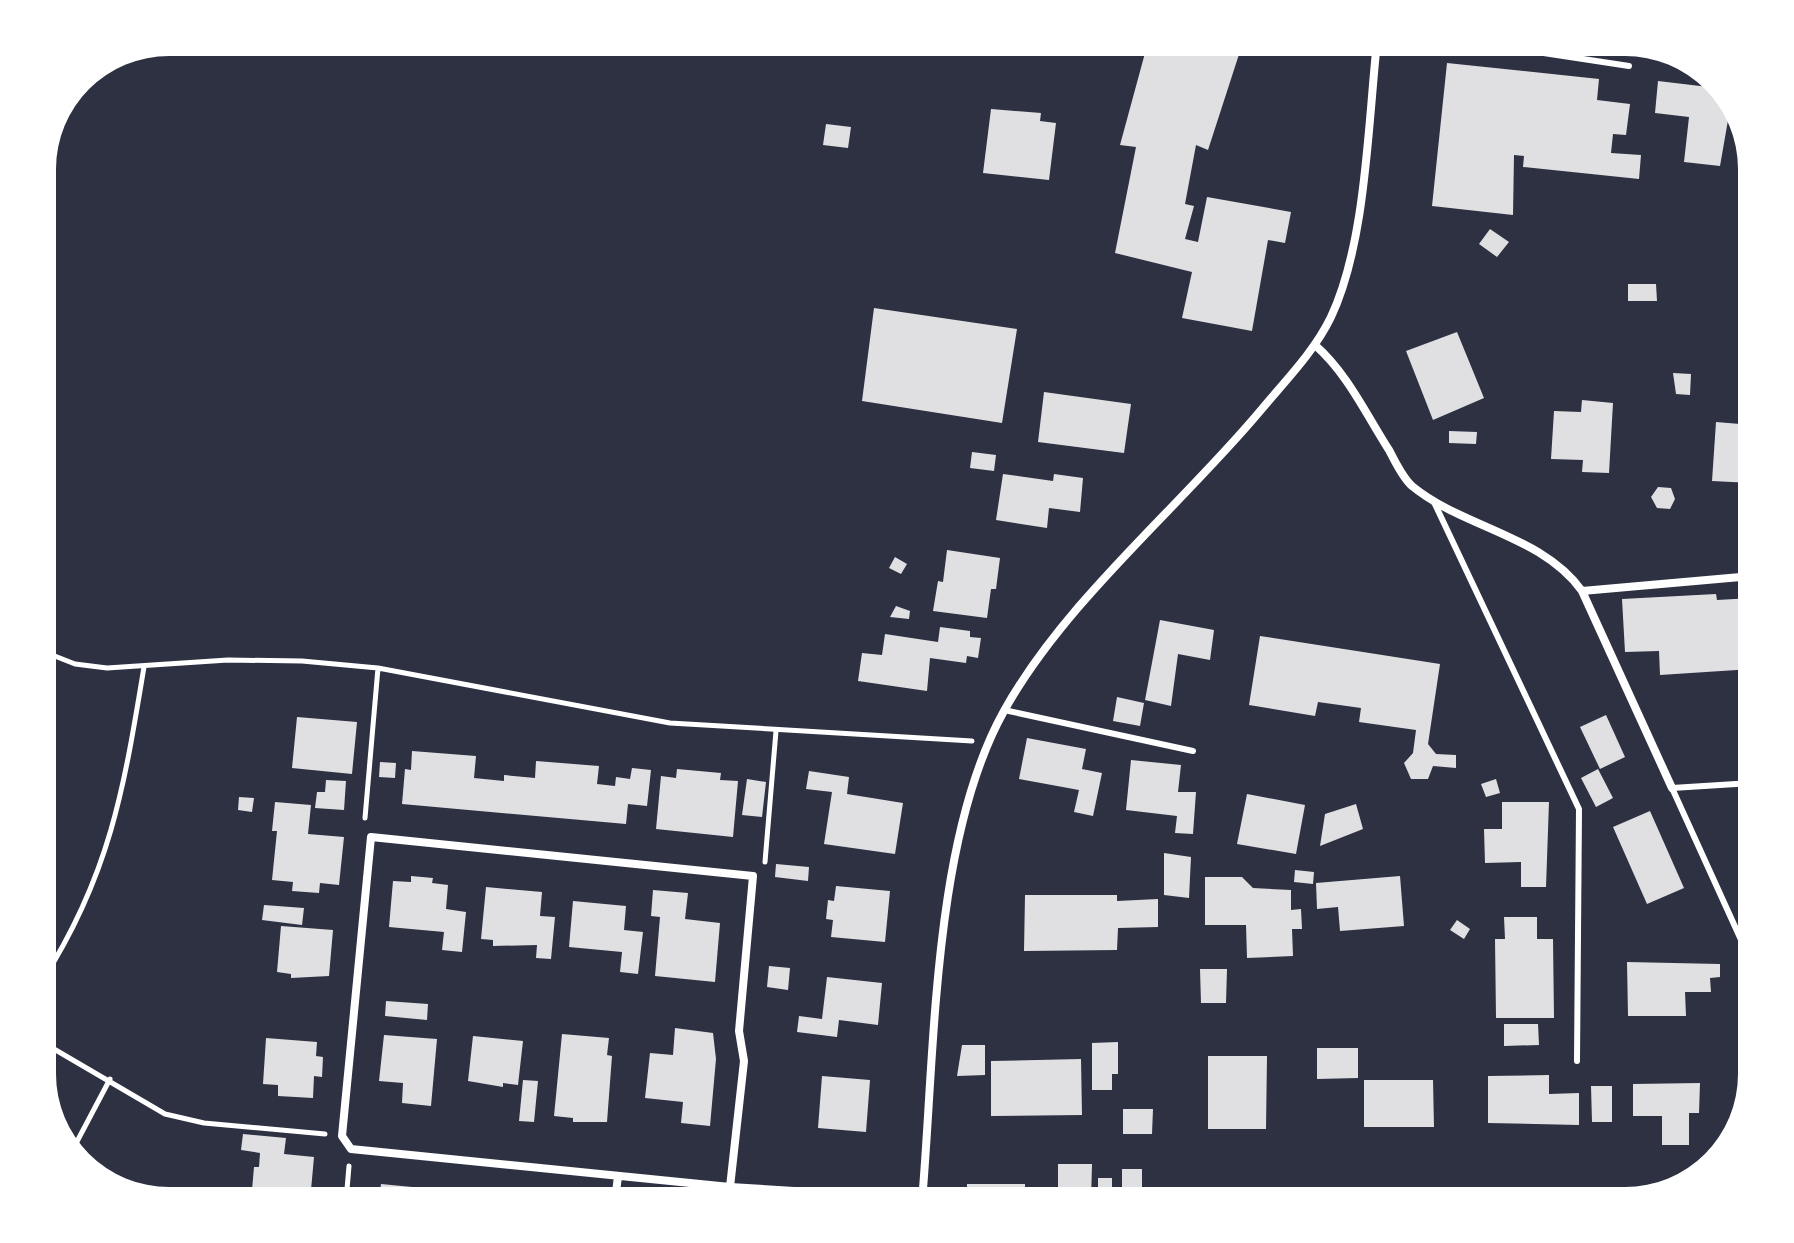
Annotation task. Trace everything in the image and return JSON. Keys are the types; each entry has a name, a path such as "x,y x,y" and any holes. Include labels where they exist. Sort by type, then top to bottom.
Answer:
{"street":[{"path":"923,1187 952,868 979,764 1004,710 1058,633 1228,450 1315,345 1332,315 1347,269 1359,200 1375,56"},
{"path":"1315,345 1334,362 1409,484 1433,500 1551,559 1570,574 1582,591 1672,788"},
{"path":"1582,591 1738,577"},
{"path":"371,837 753,876 739,1031 744,1061 730,1187 351,1149 342,1136 371,837"},
{"path":"617,1187 618,1176"}],"lane":[{"path":"1563,56 1629,66"},
{"path":"1433,500 1579,809 1577,1061"},
{"path":"1004,710 1193,751"},
{"path":"1738,784 1672,788 1738,933"}],"path":[{"path":"56,657 75,664 144,667 182,661 302,661 378,668 670,723 989,742"},
{"path":"56,959 70,937 110,841 144,667"},
{"path":"371,837 364,829 378,668"},
{"path":"753,876 765,862 776,731"},
{"path":"56,1050 165,1114 204,1123 342,1136"},
{"path":"78,1140 110,1079"},
{"path":"347,1187 351,1149"}],"building":[{"path":"1144,56 1238,56 1208,150 1196,145 1185,204 1194,206 1185,239 1198,242 1207,197 1291,212 1285,243 1268,240 1252,331 1182,318 1192,272 1115,253 1136,147 1120,145"},
{"path":"1447,63 1599,79 1597,100 1630,104 1626,135 1613,134 1611,153 1641,155 1639,179 1523,167 1524,156 1514,155 1513,215 1432,206"},
{"path":"1658,81 1701,86 1719,106 1728,123 1720,166 1684,162 1689,117 1655,113"},
{"path":"991,109 1041,113 1040,121 1056,123 1049,180 983,173"},
{"path":"826,124 851,127 848,148 823,145"},
{"path":"1490,229 1509,242 1497,257 1479,244"},
{"path":"1628,284 1656,284 1657,301 1628,301"},
{"path":"874,308 1017,329 1002,423 862,401"},
{"path":"1457,332 1484,398 1433,420 1406,351"},
{"path":"1673,373 1691,374 1690,395 1676,394"},
{"path":"1044,392 1131,404 1124,453 1038,442"},
{"path":"1582,400 1613,403 1609,473 1582,472 1583,460 1551,459 1554,411 1581,412"},
{"path":"1716,422 1738,424 1738,482 1712,481"},
{"path":"1449,431 1477,432 1476,444 1449,443"},
{"path":"972,452 996,455 994,471 970,468"},
{"path":"1003,474 1053,481 1054,474 1083,478 1080,512 1049,508 1047,528 996,520"},
{"path":"1658,487 1671,488 1675,499 1670,509 1657,508 1651,497"},
{"path":"947,550 1000,558 996,589 991,589 987,618 933,611 938,581 943,582"},
{"path":"895,557 907,564 901,574 889,568"},
{"path":"1716,594 1717,600 1738,599 1738,670 1660,675 1659,651 1625,652 1622,599"},
{"path":"896,606 910,611 909,619 890,617"},
{"path":"1160,620 1214,630 1210,660 1178,654 1171,706 1145,700"},
{"path":"940,627 970,631 970,637 981,638 978,658 967,656 966,663 930,658 927,691 858,681 862,653 882,655 885,634 938,642"},
{"path":"1260,636 1440,664 1428,744 1436,754 1456,755 1456,768 1433,766 1428,779 1411,779 1404,763 1413,753 1416,730 1359,722 1361,708 1318,702 1315,716 1249,705"},
{"path":"1117,697 1144,703 1140,726 1113,721"},
{"path":"1606,715 1625,757 1600,769 1580,727"},
{"path":"297,717 357,722 352,774 292,768"},
{"path":"1027,738 1086,749 1082,769 1102,773 1093,816 1074,812 1079,790 1019,779"},
{"path":"412,751 476,756 474,778 504,781 504,775 535,778 536,761 599,766 597,784 615,786 616,777 630,779 632,768 651,770 647,806 628,804 626,824 402,804 405,769 411,770"},
{"path":"1131,760 1181,765 1178,792 1196,792 1193,834 1175,833 1177,816 1126,810"},
{"path":"380,762 396,763 395,778 379,777"},
{"path":"677,769 721,773 720,780 738,781 733,837 656,829 661,776 676,778"},
{"path":"1598,769 1613,798 1596,807 1581,778"},
{"path":"809,771 849,777 847,794 903,803 895,854 824,844 832,792 806,789"},
{"path":"747,779 766,782 762,817 742,815"},
{"path":"1496,779 1500,793 1486,797 1481,784"},
{"path":"326,780 346,781 344,810 315,808 317,792 325,792"},
{"path":"1247,794 1305,805 1296,854 1237,844"},
{"path":"239,797 254,798 252,812 238,810"},
{"path":"275,802 311,805 308,834 344,837 339,885 320,883 319,893 292,891 293,882 272,880 277,831 272,831"},
{"path":"1502,802 1549,802 1546,887 1521,887 1521,862 1485,863 1484,829 1502,829"},
{"path":"1356,804 1363,829 1320,846 1325,814"},
{"path":"1650,811 1684,888 1647,904 1613,827"},
{"path":"1164,853 1191,857 1189,898 1164,895"},
{"path":"776,864 809,867 808,881 775,877"},
{"path":"1295,870 1314,872 1313,884 1294,882"},
{"path":"411,876 433,878 432,883 448,885 446,909 466,912 462,952 442,950 444,932 389,927 393,881 411,882"},
{"path":"1400,876 1404,926 1340,931 1338,907 1317,909 1316,883"},
{"path":"1205,877 1242,877 1253,888 1291,890 1291,910 1301,909 1302,929 1292,929 1293,956 1247,958 1246,925 1205,925"},
{"path":"836,886 890,891 885,942 831,937 833,920 826,919 828,900 834,901"},
{"path":"486,887 542,892 540,916 555,917 551,959 536,958 537,945 493,946 493,940 481,939"},
{"path":"653,890 688,893 685,919 720,923 715,982 655,976 660,917 651,916"},
{"path":"1025,895 1117,895 1117,901 1158,899 1158,927 1118,928 1117,950 1024,951"},
{"path":"573,901 626,906 624,930 643,932 638,974 620,972 622,952 569,947"},
{"path":"264,905 304,908 302,925 262,920"},
{"path":"1504,917 1537,917 1537,939 1553,939 1554,1018 1496,1018 1495,939 1505,939"},
{"path":"1457,920 1470,929 1464,939 1450,930"},
{"path":"281,926 333,930 329,976 291,978 291,974 277,972"},
{"path":"1627,962 1720,964 1720,977 1710,978 1711,992 1685,992 1686,1016 1628,1016"},
{"path":"769,966 790,968 788,990 767,987"},
{"path":"1200,969 1227,969 1226,1003 1201,1003"},
{"path":"827,977 882,983 878,1025 839,1020 837,1037 797,1032 799,1016 822,1019"},
{"path":"386,1001 428,1004 427,1020 385,1016"},
{"path":"1504,1024 1538,1024 1539,1045 1504,1046"},
{"path":"675,1028 713,1033 716,1059 710,1126 681,1123 683,1102 645,1098 650,1053 673,1055"},
{"path":"562,1034 609,1038 607,1055 612,1056 607,1122 573,1122 573,1118 554,1116"},
{"path":"384,1035 437,1039 431,1106 402,1103 403,1083 379,1081"},
{"path":"473,1036 523,1041 518,1085 503,1083 503,1087 468,1081"},
{"path":"266,1038 317,1042 316,1056 323,1057 322,1077 314,1076 313,1098 278,1096 278,1085 263,1084"},
{"path":"1118,1042 1118,1074 1112,1074 1112,1090 1092,1090 1092,1043"},
{"path":"962,1045 985,1045 985,1075 957,1076"},
{"path":"1317,1048 1358,1048 1358,1078 1317,1079"},
{"path":"1208,1056 1267,1056 1266,1129 1208,1129"},
{"path":"1081,1059 1082,1115 991,1116 991,1061"},
{"path":"1549,1075 1549,1094 1579,1093 1579,1125 1488,1123 1488,1076"},
{"path":"822,1076 870,1080 866,1132 818,1128"},
{"path":"523,1080 538,1081 534,1122 519,1121"},
{"path":"1364,1080 1433,1080 1434,1127 1364,1127"},
{"path":"1700,1083 1699,1113 1689,1113 1689,1145 1662,1145 1662,1116 1633,1116 1633,1084"},
{"path":"1591,1086 1612,1086 1612,1122 1592,1122"},
{"path":"1123,1109 1153,1109 1152,1134 1123,1134"},
{"path":"243,1134 286,1138 284,1154 314,1157 311,1187 252,1187 254,1167 259,1167 260,1153 241,1150"},
{"path":"1058,1164 1092,1164 1091,1187 1058,1187"},
{"path":"1122,1169 1142,1169 1142,1187 1122,1187"},
{"path":"1098,1178 1112,1178 1112,1187 1098,1187"},
{"path":"381,1184 412,1187 381,1187"},
{"path":"967,1184 1025,1184 1025,1187 967,1187"}]}
